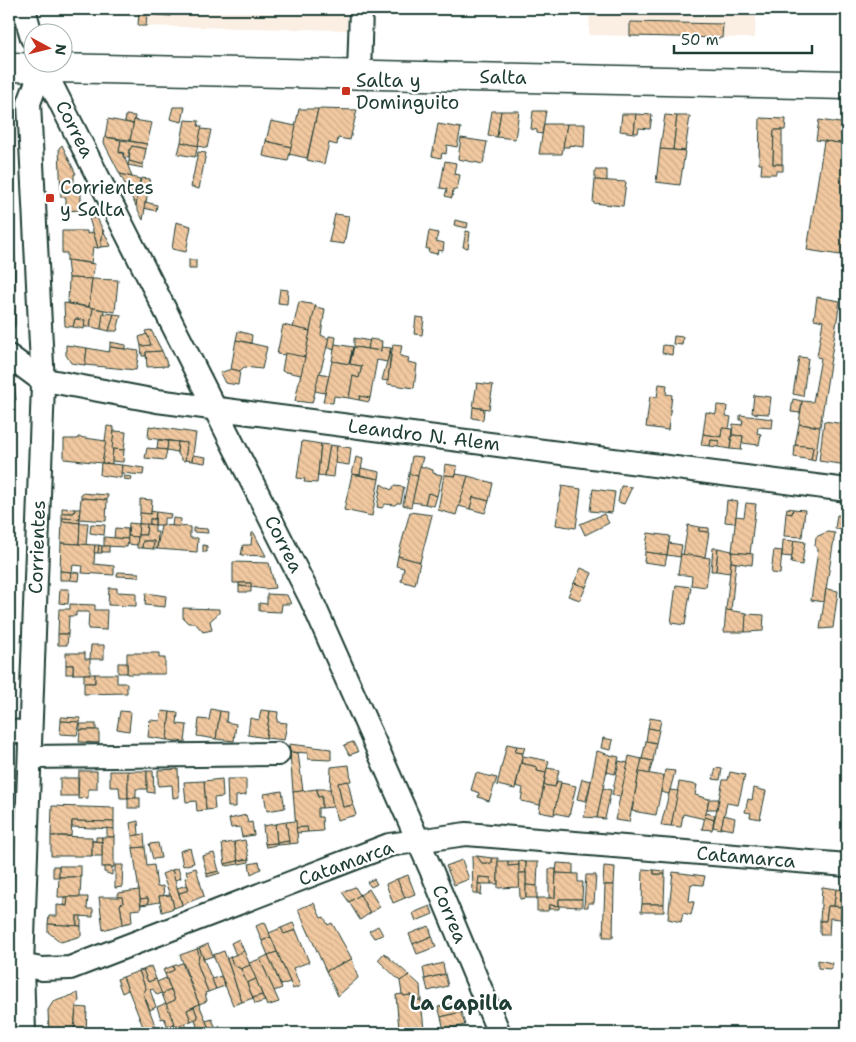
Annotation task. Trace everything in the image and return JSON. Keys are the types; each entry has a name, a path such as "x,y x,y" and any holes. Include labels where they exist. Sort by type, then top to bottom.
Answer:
{"main road":[{"name":"Salta","path":"9,67 22,66"},
{"name":"Salta","path":"72,66 847,84"}],"street":[{"path":"24,9 28,22"},
{"path":"359,74 361,9"},
{"name":"Corrientes","path":"24,1033 15,964 30,757 20,732 43,380 29,103 39,72"},
{"name":"Correa","path":"45,72 66,110 312,601 418,841 499,1033"},
{"name":"Leandro N. Alem","path":"9,356 43,380 157,401 847,490"},
{"path":"30,757 278,754"},
{"name":"Catamarca","path":"15,964 42,969 70,968 389,845 466,834 847,865"}],"shaded area":[{"path":"139,9 347,9 347,30 138,26"},
{"path":"590,9 756,9 755,38 589,35"}],"building":[{"path":"139,9 171,9 171,16 147,14 146,26 138,26"},
{"path":"630,22 723,24 722,38 630,36"},
{"path":"173,107 185,107 182,122 170,119"},
{"path":"299,109 318,109 307,158 289,154"},
{"path":"318,109 357,110 350,140 338,138 337,145 329,143 324,164 307,160"},
{"path":"492,111 501,111 497,137 488,136"},
{"path":"501,111 519,111 515,139 497,137"},
{"path":"533,111 546,111 542,134 537,133 537,130 531,129"},
{"path":"622,114 636,114 634,133 620,131"},
{"path":"636,114 652,115 650,129 639,128 638,133 634,133"},
{"path":"126,115 135,116 134,124 125,122"},
{"path":"665,115 677,116 673,150 660,149"},
{"path":"677,116 690,116 685,151 673,150"},
{"path":"760,118 786,119 785,130 774,130 773,164 783,164 783,171 776,171 776,174 761,174 762,164 759,164"},
{"path":"108,119 134,124 130,140 105,137"},
{"path":"134,120 152,123 147,144 130,141"},
{"path":"185,120 199,121 198,126 202,126 198,146 181,142"},
{"path":"819,120 847,124 847,144 816,140"},
{"path":"271,121 296,126 291,147 266,141"},
{"path":"438,124 461,128 457,147 447,145 446,154 442,153 441,158 432,156"},
{"path":"544,124 567,124 562,154 539,154"},
{"path":"567,124 585,124 584,147 569,145 569,147 563,147"},
{"path":"201,129 211,130 207,148 198,146"},
{"path":"774,130 782,130 782,164 773,164"},
{"path":"105,137 121,140 119,153 122,153 132,177 120,174 104,143"},
{"path":"461,138 487,142 483,164 458,159"},
{"path":"121,140 147,144 146,149 132,146 131,150 129,149 129,158 123,157 124,153 119,152"},
{"path":"266,141 291,147 288,161 263,156"},
{"path":"824,141 847,144 847,256 807,250"},
{"path":"181,142 198,146 195,157 178,154"},
{"path":"62,145 76,174 74,174 74,189 81,188 81,210 66,211 66,197 61,197 59,148"},
{"path":"132,146 146,149 143,165 129,161 130,153 128,153"},
{"path":"660,149 685,151 680,185 656,182"},
{"path":"198,152 206,153 199,189 191,187"},
{"path":"129,161 143,165 143,168 128,165"},
{"path":"445,161 456,163 454,174 460,175 457,190 453,189 452,198 445,196 447,189 440,188"},
{"path":"595,170 607,170 607,181 595,180"},
{"path":"120,174 140,179 136,206"},
{"path":"141,178 150,179 143,220 136,206"},
{"path":"595,180 626,182 623,206 593,203"},
{"path":"9,190 13,190 13,202 9,202"},
{"path":"9,202 13,202 14,210 11,210 13,231 9,231"},
{"path":"145,202 157,205 156,211 144,208"},
{"path":"94,211 97,218 91,218 89,213"},
{"path":"335,214 349,216 344,244 329,242"},
{"path":"89,218 97,218 103,230 101,247 98,248"},
{"path":"455,220 468,223 467,228 454,225"},
{"path":"176,222 191,226 186,252 172,249"},
{"path":"103,230 111,246 101,247"},
{"path":"9,231 13,231 15,260 9,260"},
{"path":"62,231 87,231 87,234 93,232 98,248 93,247 91,263 67,260 67,253 62,253"},
{"path":"429,231 438,233 436,241 444,243 443,251 438,250 437,254 428,252 429,249 426,249"},
{"path":"466,231 470,232 468,248 463,247"},
{"path":"9,260 15,260 15,290 9,290"},
{"path":"67,260 95,264 92,279 69,278"},
{"path":"189,260 196,260 196,269 189,269"},
{"path":"69,278 92,279 89,307 68,303"},
{"path":"92,279 118,280 115,312 89,307"},
{"path":"280,289 288,290 287,304 278,303"},
{"path":"9,290 15,290 15,326 9,330"},
{"path":"817,297 840,301 820,427 799,424 802,401 813,402 821,358 817,357 823,321 814,319"},
{"path":"299,302 316,305 310,331 293,328"},
{"path":"64,303 93,308 90,327 84,327 85,320 75,319 73,327 65,326"},
{"path":"315,307 325,309 321,335 329,339 312,403 295,401"},
{"path":"93,308 104,310 101,329 90,327"},
{"path":"103,313 114,314 109,331 101,329"},
{"path":"114,314 121,315 117,331 109,331"},
{"path":"416,317 424,318 422,335 414,334"},
{"path":"75,319 85,320 84,329 73,327"},
{"path":"283,325 310,331 305,357 277,354"},
{"path":"151,330 162,351 146,352 146,356 142,356 141,346 151,345 145,331"},
{"path":"238,331 252,335 251,343 236,340"},
{"path":"147,334 151,345 141,346 139,337"},
{"path":"329,336 336,337 334,350 327,347"},
{"path":"674,336 683,337 682,345 673,344"},
{"path":"354,338 370,341 368,349 354,347"},
{"path":"370,339 382,341 381,351 368,349"},
{"path":"236,340 267,347 262,369 244,367 240,371 231,369"},
{"path":"110,342 126,345 126,349 110,347"},
{"path":"335,344 353,347 349,364 332,361"},
{"path":"393,344 402,345 400,356 409,358 408,362 417,364 414,388 387,384"},
{"path":"66,345 87,348 85,365 71,363 66,355"},
{"path":"663,345 673,346 672,355 662,353"},
{"path":"110,347 139,351 136,370 85,365 87,348 109,352"},
{"path":"353,347 350,364 362,366 359,378 353,376 349,398 334,396 333,403 323,402 332,361 349,364"},
{"path":"354,347 381,351 381,347 391,348 387,362 377,360 370,398 360,396 359,400 349,398 353,376 359,378 362,366 350,364"},
{"path":"391,348 388,381 382,380 387,362"},
{"path":"162,351 168,366 147,367 146,352"},
{"path":"285,353 305,357 301,375 282,371"},
{"path":"799,357 808,358 803,396 793,394"},
{"path":"231,369 240,371 238,385 225,383 220,373"},
{"path":"319,373 329,375 325,393 315,391"},
{"path":"9,377 14,381 16,400 9,399"},
{"path":"477,383 493,385 489,409 473,407"},
{"path":"659,384 667,385 666,394 672,395 668,430 646,427 650,396 657,397"},
{"path":"754,395 771,397 769,414 752,413"},
{"path":"360,396 370,398 369,402 359,400"},
{"path":"793,399 802,401 800,413 791,412"},
{"path":"717,405 727,406 726,416 731,417 729,429 722,428 721,437 703,434 706,412 716,414"},
{"path":"473,407 484,409 483,420 472,418"},
{"path":"740,415 773,419 772,428 758,427 757,433 761,434 759,445 742,443 743,436 732,435 733,424 742,425 743,420 740,420"},
{"path":"824,421 844,424 843,438 847,439 847,465 819,461"},
{"path":"799,424 820,427 815,461 811,460 813,447 795,445"},
{"path":"107,426 114,427 112,464 102,463"},
{"path":"149,426 196,433 192,461 185,460 187,443 148,438"},
{"path":"722,428 732,429 730,449 718,447 719,441 711,440 710,446 701,445 703,434 721,437"},
{"path":"844,428 847,428 847,439 843,438"},
{"path":"114,431 126,432 124,450 112,449"},
{"path":"732,435 743,436 741,450 730,449"},
{"path":"78,437 106,441 102,463 64,459 64,439 78,439"},
{"path":"158,440 168,441 167,450 157,449"},
{"path":"711,440 719,441 718,447 710,446"},
{"path":"168,441 178,442 177,452 167,450"},
{"path":"302,441 321,444 317,483 304,482 305,479 297,478"},
{"path":"178,442 187,443 185,461 182,460 177,452"},
{"path":"321,444 330,445 325,476 318,475"},
{"path":"330,445 337,446 334,477 325,476"},
{"path":"795,445 813,447 811,460 794,457"},
{"path":"337,446 351,448 349,465 335,463"},
{"path":"147,448 167,450 165,460 145,458"},
{"path":"113,449 124,450 123,462 112,461"},
{"path":"193,455 206,457 205,463 192,461"},
{"path":"412,456 423,457 418,476 409,474"},
{"path":"356,457 363,459 360,475 352,474"},
{"path":"101,463 122,465 121,478 100,475"},
{"path":"445,464 457,466 456,476 444,475"},
{"path":"122,465 144,468 143,475 121,473"},
{"path":"420,466 433,470 433,473 442,475 437,496 428,493 425,504 412,502"},
{"path":"361,468 380,472 379,479 360,475"},
{"path":"352,474 379,479 372,516 344,510"},
{"path":"409,474 418,476 411,507 403,505"},
{"path":"456,474 468,476 456,515 438,510 444,475 456,476"},
{"path":"124,476 132,477 131,480 124,479"},
{"path":"468,476 493,483 489,501 473,497 470,509 459,506"},
{"path":"381,484 391,490 394,486 404,487 401,503 395,505 385,504 382,508 377,507"},
{"path":"562,486 581,489 576,528 556,525"},
{"path":"621,486 632,487 624,504 618,502"},
{"path":"593,489 615,492 612,513 590,511"},
{"path":"81,493 108,495 107,500 81,498"},
{"path":"428,493 437,496 434,506 425,504"},
{"path":"473,497 489,501 485,513 470,509"},
{"path":"81,498 107,500 106,521 79,519"},
{"path":"140,499 152,500 151,514 140,513"},
{"path":"727,500 738,502 735,523 725,522"},
{"path":"746,503 756,504 750,554 732,552 736,516 744,517"},
{"path":"62,508 75,509 74,513 62,513"},
{"path":"787,508 793,509 792,514 786,513"},
{"path":"75,509 80,509 79,519 62,518 62,513 74,513"},
{"path":"793,509 805,510 802,537 784,536 786,513 792,514"},
{"path":"151,511 156,512 155,519 150,519 150,525 139,524 140,513 151,514"},
{"path":"156,512 171,514 170,518 164,518 164,525 155,525"},
{"path":"410,512 432,515 420,562 398,556"},
{"path":"604,514 609,523 585,535 580,524"},
{"path":"837,515 847,516 847,530 835,529"},
{"path":"62,518 80,519 80,523 62,521"},
{"path":"173,518 181,519 180,527 172,526"},
{"path":"150,519 155,519 155,525 150,525"},
{"path":"62,521 80,523 79,544 61,543"},
{"path":"80,523 88,523 86,545 79,544"},
{"path":"129,523 139,524 138,537 128,536"},
{"path":"91,524 105,525 104,535 90,533"},
{"path":"139,524 147,524 146,535 138,535"},
{"path":"147,524 155,525 155,532 158,532 157,549 153,549 154,541 143,541 142,548 137,548 138,535 146,535"},
{"path":"161,525 190,527 190,538 198,538 197,552 157,549"},
{"path":"688,525 699,527 699,531 709,532 705,557 683,555"},
{"path":"699,527 709,528 709,532 699,531"},
{"path":"115,528 128,529 128,539 114,538"},
{"path":"193,528 207,529 208,533 193,532"},
{"path":"827,532 835,533 824,602 811,600 818,550 815,546 816,537"},
{"path":"252,533 254,533 266,556 241,555 243,545 251,545"},
{"path":"648,533 670,536 667,555 645,552"},
{"path":"128,536 138,537 137,545 127,544"},
{"path":"104,537 128,539 127,547 104,546"},
{"path":"783,540 794,541 792,557 782,556"},
{"path":"794,540 805,542 802,565 791,563"},
{"path":"143,541 154,541 153,549 142,548"},
{"path":"61,543 95,545 94,564 114,566 114,575 82,573 83,566 73,565 72,572 60,571"},
{"path":"669,543 682,545 680,557 667,555"},
{"path":"95,545 99,545 98,553 94,553"},
{"path":"99,545 102,546 102,553 98,553"},
{"path":"203,545 207,546 207,552 203,552"},
{"path":"102,546 109,546 109,552 102,552"},
{"path":"713,548 718,548 716,571 711,571"},
{"path":"718,548 732,551 730,573 716,571"},
{"path":"774,550 782,551 780,574 771,573"},
{"path":"645,552 667,555 665,565 644,562"},
{"path":"732,552 753,554 752,565 731,562"},
{"path":"681,554 710,558 706,587 691,585 692,576 678,574"},
{"path":"398,556 420,562 415,585 401,581 404,568 396,566"},
{"path":"233,562 269,563 275,588 265,589 251,587 251,583 233,583"},
{"path":"731,562 736,563 731,611 726,610"},
{"path":"581,568 592,573 586,587 574,583"},
{"path":"60,571 71,572 70,580 60,580"},
{"path":"71,572 80,573 79,581 70,580"},
{"path":"118,572 139,573 139,577 117,576"},
{"path":"9,582 12,582 12,596 9,596"},
{"path":"239,583 251,583 251,587 239,586"},
{"path":"574,583 586,587 580,600 568,596"},
{"path":"676,585 691,587 685,625 671,623"},
{"path":"239,586 251,587 251,592 239,592"},
{"path":"109,588 117,588 117,592 136,593 136,606 108,605"},
{"path":"60,589 69,589 68,604 59,603"},
{"path":"826,589 838,591 833,628 820,629"},
{"path":"146,593 166,596 165,607 145,605"},
{"path":"267,594 287,595 291,604 282,604 281,612 259,611 259,603 267,604"},
{"path":"9,601 12,601 11,610 9,610"},
{"path":"70,604 95,605 95,610 107,610 106,630 88,629 89,612 76,612 76,616 69,616 68,634 58,634 59,609 70,609"},
{"path":"183,608 219,609 219,613 210,621 212,630 203,632 195,623 188,623 183,618"},
{"path":"726,610 747,613 745,632 724,632"},
{"path":"746,614 764,615 763,631 745,632"},
{"path":"58,634 68,634 67,645 58,645"},
{"path":"91,645 104,645 104,659 90,659"},
{"path":"66,653 85,653 85,659 90,659 90,674 73,674 73,665 66,665"},
{"path":"127,653 159,653 159,658 165,658 165,674 127,674"},
{"path":"118,663 127,663 127,673 118,673"},
{"path":"66,665 73,665 73,674 66,674"},
{"path":"84,674 95,674 95,683 84,683"},
{"path":"95,674 117,674 117,683 127,683 127,693 84,694 84,683 95,683"},
{"path":"211,709 220,711 216,739 197,736 199,719 209,720"},
{"path":"261,710 270,711 266,738 248,735 250,718 259,720"},
{"path":"120,711 131,712 129,731 117,729"},
{"path":"162,711 170,712 167,740 148,737 150,720 160,721"},
{"path":"220,711 227,712 226,722 236,724 234,741 216,739"},
{"path":"270,711 278,712 277,722 287,723 284,740 266,738"},
{"path":"170,712 178,713 177,724 187,725 185,742 167,740"},
{"path":"61,717 80,718 80,722 61,721"},
{"path":"650,718 661,720 659,730 648,728"},
{"path":"61,721 80,722 77,735 60,734"},
{"path":"80,724 96,724 96,730 80,730"},
{"path":"648,728 659,730 656,743 646,741"},
{"path":"80,730 99,730 99,743 79,742"},
{"path":"603,738 613,740 611,750 601,748"},
{"path":"646,741 656,743 653,761 642,759"},
{"path":"353,742 358,752 349,755 344,745"},
{"path":"289,744 331,749 331,760 308,759 308,753 290,752"},
{"path":"507,744 517,746 515,752 523,753 515,789 497,785"},
{"path":"517,746 525,747 523,753 515,752"},
{"path":"597,751 610,755 597,818 584,817"},
{"path":"290,752 298,753 303,791 293,792"},
{"path":"610,755 619,757 615,774 607,772"},
{"path":"523,756 549,761 546,773 537,771 537,767 521,763"},
{"path":"629,756 642,759 629,822 615,820"},
{"path":"642,759 653,761 649,774 639,772"},
{"path":"619,761 628,763 620,797 612,795"},
{"path":"521,763 537,767 537,771 546,773 540,805 521,801 523,788 516,786"},
{"path":"349,765 351,781 338,783 343,807 353,805 356,815 337,820 330,795 331,767"},
{"path":"547,768 559,770 555,787 544,785"},
{"path":"716,768 722,769 720,780 713,779"},
{"path":"178,769 179,797 173,798 172,785 158,786 158,770"},
{"path":"665,770 675,771 669,794 661,792"},
{"path":"79,771 97,771 97,789 88,789 88,798 78,799"},
{"path":"110,771 128,771 128,798 120,798 119,787 110,787"},
{"path":"128,771 147,771 147,789 136,789 136,798 128,798"},
{"path":"147,771 153,771 154,793 147,792"},
{"path":"639,772 664,776 656,815 632,811"},
{"path":"730,772 745,775 738,805 727,803 721,829 713,827 723,780 728,780"},
{"path":"476,773 497,778 489,801 478,797 479,793 471,790"},
{"path":"60,778 78,778 78,796 60,796"},
{"path":"222,779 223,797 214,798 215,809 206,810 204,781"},
{"path":"227,779 246,779 246,795 236,796 236,807 228,807"},
{"path":"582,779 591,781 586,801 577,799"},
{"path":"204,781 206,810 197,811 196,801 186,802 184,782"},
{"path":"348,781 353,805 343,807 338,783"},
{"path":"557,781 561,782 554,815 539,812 544,785 555,787"},
{"path":"679,782 697,785 695,795 709,799 705,819 683,814 681,827 671,826"},
{"path":"561,783 576,786 569,816 554,813"},
{"path":"603,788 611,790 605,819 597,818"},
{"path":"754,788 766,791 760,819 750,817 751,813 745,812 748,799 752,800"},
{"path":"317,789 318,797 322,796 322,808 318,808 318,817 322,817 323,831 308,832 307,827 296,828 293,792"},
{"path":"317,789 330,789 333,807 322,808 322,796 318,797"},
{"path":"670,790 678,791 671,826 661,825"},
{"path":"282,791 285,808 267,811 264,794"},
{"path":"128,798 140,798 140,808 128,808"},
{"path":"709,799 719,799 717,809 707,809"},
{"path":"52,806 114,808 114,822 72,821 71,836 51,836"},
{"path":"706,813 715,815 714,820 705,817"},
{"path":"246,815 248,823 252,822 254,835 242,837 240,827 231,828 229,819"},
{"path":"724,815 735,818 733,830 721,828"},
{"path":"705,817 714,820 712,830 702,829"},
{"path":"72,821 114,822 114,829 72,827"},
{"path":"138,821 139,835 132,836 130,823"},
{"path":"296,821 298,843 289,844 286,822"},
{"path":"286,822 289,841 277,843 275,824"},
{"path":"275,824 277,843 265,844 263,826"},
{"path":"307,827 308,832 297,833 296,828"},
{"path":"107,828 114,829 114,837 107,837"},
{"path":"144,834 145,847 133,848 132,836"},
{"path":"51,836 92,837 92,856 51,856"},
{"path":"96,837 102,837 102,842 92,841 96,841"},
{"path":"102,837 114,837 114,867 102,867"},
{"path":"245,840 249,859 238,861 234,842"},
{"path":"92,841 102,842 102,856 92,856"},
{"path":"289,841 289,844 277,845 277,843"},
{"path":"234,842 238,861 225,864 222,844"},
{"path":"158,843 161,858 153,859 149,844"},
{"path":"277,843 277,845 266,847 265,844"},
{"path":"145,847 147,866 154,865 157,887 163,886 164,896 159,896 160,902 148,904 148,898 140,899 133,848"},
{"path":"190,848 194,863 183,866 180,851"},
{"path":"214,853 219,871 207,874 202,856"},
{"path":"472,856 477,856 482,863 492,863 492,858 498,858 498,884 491,884 491,878 479,877 478,894 473,894"},
{"path":"477,856 492,858 492,863 482,863"},
{"path":"249,859 249,862 239,864 238,861"},
{"path":"462,860 469,879 454,885 446,866"},
{"path":"238,861 239,864 226,866 225,864"},
{"path":"498,861 508,861 508,866 519,865 520,887 498,888"},
{"path":"508,861 519,861 519,865 508,866"},
{"path":"519,861 526,862 526,873 519,873"},
{"path":"259,862 261,869 251,874 249,864"},
{"path":"526,862 538,862 537,886 526,885"},
{"path":"557,863 573,864 573,874 556,873"},
{"path":"115,865 123,865 122,887 115,888"},
{"path":"53,866 59,866 59,877 53,877"},
{"path":"59,866 81,866 81,877 59,877"},
{"path":"604,866 615,867 614,885 603,885"},
{"path":"104,867 112,867 112,875 104,872"},
{"path":"178,868 181,878 175,880 172,870"},
{"path":"196,868 204,896 182,905 179,893 189,890 185,878 188,877 186,871"},
{"path":"549,869 556,869 555,898 549,898"},
{"path":"643,869 654,870 654,874 665,874 664,904 642,904"},
{"path":"172,870 182,905 174,908 162,874"},
{"path":"654,870 665,871 665,874 654,874"},
{"path":"219,871 220,873 207,877 207,874"},
{"path":"673,872 705,876 703,885 691,884 689,901 694,902 691,915 683,913 681,922 668,919"},
{"path":"519,873 526,873 526,898 520,899"},
{"path":"556,873 578,874 578,882 583,882 582,899 559,899 559,906 549,905 548,911 537,911 537,898 555,898"},
{"path":"408,875 415,894 405,898 397,879"},
{"path":"586,875 596,875 594,903 588,903 588,907 584,907"},
{"path":"59,877 81,877 80,897 58,897"},
{"path":"479,877 491,878 491,884 478,884"},
{"path":"374,879 377,884 371,887 367,882"},
{"path":"397,879 405,898 393,903 386,884"},
{"path":"478,884 482,884 481,895 478,894"},
{"path":"187,885 189,890 179,893 177,888"},
{"path":"526,885 537,886 537,898 526,898"},
{"path":"605,885 614,885 613,937 603,937"},
{"path":"355,887 360,895 349,902 342,892"},
{"path":"822,887 836,889 834,906 828,906 826,921 820,921"},
{"path":"369,889 380,907 370,913 360,895"},
{"path":"836,889 846,890 845,907 834,906"},
{"path":"139,890 141,909 131,910 132,922 123,924 120,904 123,903 122,897 118,897 118,893"},
{"path":"847,890 847,935 842,934"},
{"path":"171,895 174,908 162,912 159,896"},
{"path":"360,895 370,913 360,920 349,902"},
{"path":"64,897 68,897 67,906 64,905"},
{"path":"68,897 88,897 87,909 93,909 93,917 77,916 77,926 48,924 49,916 57,916 57,905 67,906"},
{"path":"99,897 122,897 123,903 120,904 123,924 103,930"},
{"path":"148,898 148,904 141,905 140,899"},
{"path":"559,899 582,899 582,907 559,906"},
{"path":"314,903 321,918 324,917 328,925 332,923 352,959 326,971 298,909"},
{"path":"642,904 664,904 664,912 641,912"},
{"path":"549,905 559,906 559,909 549,909"},
{"path":"430,906 433,914 416,921 413,913"},
{"path":"828,906 842,907 841,919 830,918 829,935 820,935 820,921 826,921"},
{"path":"77,916 81,916 81,926 77,926"},
{"path":"265,922 271,937 262,941 256,926"},
{"path":"293,923 296,930 284,934 281,928"},
{"path":"48,924 81,926 81,936 61,942 48,932"},
{"path":"378,926 383,935 374,938 369,931"},
{"path":"429,926 432,936 413,944 409,934"},
{"path":"281,928 284,934 296,930 309,962 293,968 300,986 293,989 269,933"},
{"path":"842,934 847,935 847,952 841,951"},
{"path":"432,936 436,947 417,954 413,944"},
{"path":"271,937 277,952 268,955 262,941"},
{"path":"239,939 244,951 236,955 231,943"},
{"path":"208,944 213,956 204,959 199,948"},
{"path":"199,948 216,989 208,992 197,963 199,955 197,949"},
{"path":"197,949 199,955 197,963 208,992 205,993 207,1001 199,1004 180,955"},
{"path":"224,951 242,1002 233,1005 213,955"},
{"path":"244,951 250,965 241,969 233,965 230,957"},
{"path":"277,952 290,982 281,985 268,955"},
{"path":"384,953 409,975 405,979 400,981 378,960"},
{"path":"268,955 282,988 274,991 260,959"},
{"path":"230,957 233,965 241,969 253,998 242,1002 227,959"},
{"path":"260,959 279,1002 267,1006 249,963"},
{"path":"352,959 358,978 338,996 326,971"},
{"path":"818,960 832,963 831,969 818,968"},
{"path":"182,963 199,1004 187,1010 191,1021 176,1027 166,1004 175,1000 165,974 174,970 173,966"},
{"path":"443,963 445,974 425,979 423,968"},
{"path":"250,965 256,979 247,983 241,969"},
{"path":"151,966 156,979 148,982 143,970"},
{"path":"173,966 174,970 165,974 163,970"},
{"path":"143,970 148,982 156,979 162,993 157,995 153,989 150,990 156,1007 150,1010 143,993 146,989 139,971"},
{"path":"139,971 146,989 143,993 155,1025 144,1029 123,977"},
{"path":"445,974 448,986 428,991 425,979"},
{"path":"409,975 420,985 421,1000 411,1001 411,995 404,996 402,994 400,981"},
{"path":"221,976 225,986 216,989 212,979"},
{"path":"123,977 128,990 122,993 117,979"},
{"path":"166,978 171,990 162,994 157,982"},
{"path":"256,979 262,995 253,998 247,983"},
{"path":"171,990 175,1000 166,1004 162,994"},
{"path":"78,993 79,1001 76,1006 74,1033 49,1033 48,1010 53,1002"},
{"path":"403,994 404,996 411,995 411,1001 421,1000 424,1030 415,1031 415,1027 399,1029 396,995"},
{"path":"262,995 265,1001 255,1004 253,998"},
{"path":"459,1002 461,1012 441,1017 438,1007"},
{"path":"166,1003 174,1024 168,1027 164,1018 161,1019 157,1007"},
{"path":"199,1004 211,1033 196,1033 198,1030 195,1019 198,1018 194,1007"},
{"path":"76,1007 87,1008 86,1033 74,1033"},
{"path":"194,1007 198,1018 191,1021 187,1010"},
{"path":"461,1012 465,1025 444,1030 441,1017"},
{"path":"212,1019 218,1033 211,1033 206,1021"},
{"path":"185,1023 189,1033 178,1033 176,1027"},
{"path":"174,1024 177,1030 170,1033 168,1027"},
{"path":"155,1025 157,1031 146,1033 144,1029"},
{"path":"415,1027 415,1031 424,1030 424,1033 399,1033 399,1029"}],"place":[{"name":"Salta y Dominguito","path":"346,91"},
{"name":"Corrientes y Salta","path":"50,198"}],"district":[{"name":"La Capilla","path":"461,1003"}]}
